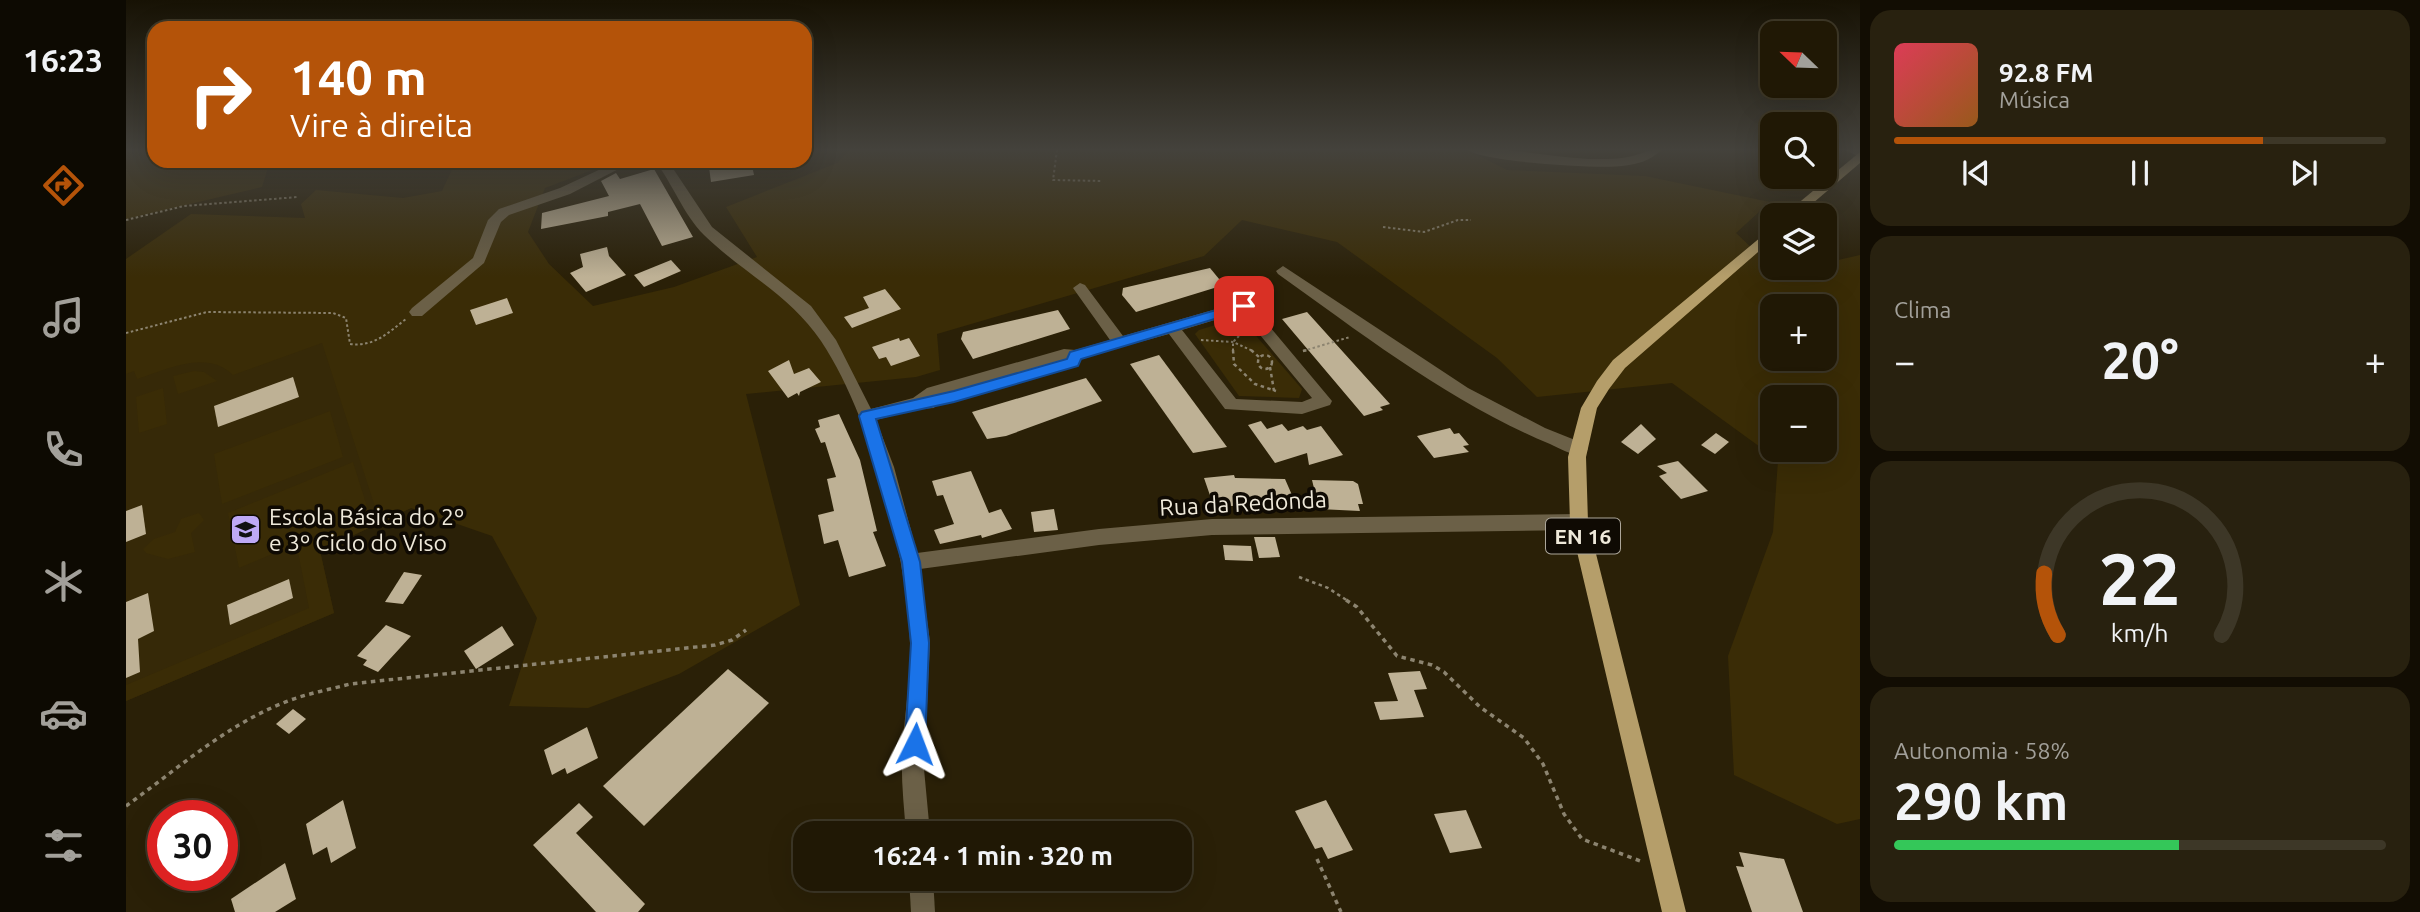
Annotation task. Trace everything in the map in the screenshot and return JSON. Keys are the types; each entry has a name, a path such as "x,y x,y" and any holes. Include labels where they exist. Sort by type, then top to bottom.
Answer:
{"main road":[{"name":"EN 16","path":"1674,912 1579,522 1576,488 1579,449 1589,408 1619,364 1760,242"}],"street":[{"path":"417,312 479,260 495,220 504,212 560,193"},
{"path":"681,193 692,214 708,232 806,310 838,356 867,416 911,562 920,643 913,770 917,821"},
{"path":"1283,271 1483,406 1531,431 1579,449"},
{"path":"1080,288 1120,343"},
{"path":"867,416 918,403 930,404 1073,362 1075,356 1244,306 1324,401 1302,408 1231,405 1173,328"},
{"name":"Rua da Redonda","path":"911,562 1111,534 1210,527 1311,522 1483,525 1579,522"},
{"path":"922,891 923,912"}],"path":[{"path":"126,220 184,206 298,197"},
{"path":"1382,226 1424,232 1458,220 1471,220"},
{"path":"126,333 207,312 279,315 333,313 346,318 350,344 364,346 379,341 417,312"},
{"path":"1249,328 1233,342 1233,359 1242,374 1255,384 1282,392"},
{"path":"1286,356 1369,331"},
{"path":"1197,340 1233,342 1247,347 1259,357 1271,359 1273,363 1269,367"},
{"path":"1259,357 1258,363 1269,367 1274,378 1272,398"},
{"path":"1300,577 1328,588 1357,607 1397,656 1425,663 1444,672 1480,707 1524,738 1543,764 1564,814 1582,839 1662,868"},
{"path":"126,806 244,723 275,706 309,694 350,684 715,645 732,640 746,630"},
{"path":"1317,859 1341,912"}],"shaded area":[{"path":"126,193 238,193 126,219"},
{"path":"313,193 403,198 433,193 543,193 528,232 549,264 593,306 674,287 757,257 726,207 762,193 1725,193 1770,202 1760,203 1760,211 1736,233 1760,256 1760,280 1837,280 1837,260 1860,255 1860,819 1837,824 1734,775 1728,656 1773,532 1778,462 1837,462 1837,385 1760,385 1760,447 1672,383 1537,397 1497,358 1337,242 1242,220 1204,256 937,334 940,370 916,377 746,394 800,605 679,674 588,708 509,706 537,618 492,536 411,508 320,551 334,613 126,701 126,685 309,608 297,547 377,513 322,343 233,375 222,367 199,362 174,366 137,379 134,371 126,374 126,259 191,214 305,218 301,204"},
{"path":"1232,320 1245,323 1302,389 1299,398 1239,396 1195,334 1199,330"},
{"name":"Escola Básica do 2º e 3º Ciclo do Viso","path":"337,322 411,508 320,551 334,613 126,701 126,355"},
{"path":"194,371 204,372 217,381 178,394 173,376"},
{"path":"163,388 167,424 139,433 136,397"},
{"path":"330,411 343,457 222,504 214,454"},
{"path":"353,462 369,513 239,568 228,513"},
{"path":"199,513 204,520 191,533 195,552 168,559 146,553 143,549 154,539 175,532 181,519"}],"building":[{"path":"607,193 668,193 693,237 662,246 640,204 608,212 608,216 541,229 542,213 609,196"},
{"path":"607,247 609,256 626,275 586,292 570,273 583,267 580,254"},
{"path":"671,260 681,271 644,287 634,275"},
{"path":"1210,268 1224,285 1136,312 1122,295 1123,288"},
{"path":"885,289 901,309 852,328 844,317 869,308 863,297"},
{"path":"507,298 513,313 476,325 470,310"},
{"path":"1058,310 1070,329 973,359 961,339 963,332"},
{"path":"1307,312 1390,404 1380,407 1383,410 1364,416 1282,319"},
{"path":"899,338 900,341 909,338 920,356 891,366 886,357 879,359 872,347"},
{"path":"1159,355 1227,447 1193,453 1130,364"},
{"path":"789,360 794,374 809,368 821,382 800,392 799,396 797,393 788,398 768,371"},
{"path":"293,377 299,397 218,427 214,406"},
{"path":"1086,378 1102,401 1006,436 987,439 972,412"},
{"path":"839,414 860,460 877,531 873,532 886,566 849,577 838,540 824,544 818,515 834,511 827,479 836,477 825,442 821,443 815,429 820,427 818,420"},
{"path":"1261,421 1267,429 1282,424 1288,431 1303,426 1307,430 1321,426 1343,455 1309,465 1307,453 1275,463 1248,425"},
{"path":"1641,424 1656,439 1638,454 1621,442"},
{"path":"1450,428 1454,434 1459,433 1469,445 1463,446 1469,452 1434,458 1417,436"},
{"path":"1716,433 1729,442 1715,454 1701,445"},
{"path":"1678,461 1708,491 1681,499 1659,476 1667,473 1657,466"},
{"path":"971,471 989,513 1001,509 1012,529 982,538 981,535 940,544 934,530 954,524 943,495 937,496 932,481"},
{"path":"1234,475 1235,478 1285,479 1295,502 1214,507 1204,478"},
{"path":"1312,480 1353,481 1358,484 1363,504 1358,504 1360,511 1319,509"},
{"path":"142,505 146,534 126,542 126,511"},
{"path":"1054,509 1058,530 1034,532 1031,512"},
{"path":"1254,537 1275,537 1280,557 1259,558"},
{"path":"1223,545 1251,546 1253,561 1225,560"},
{"path":"404,572 422,575 403,604 385,602"},
{"path":"289,579 293,598 230,625 227,605"},
{"path":"148,593 154,631 138,639 140,672 126,678 126,602"},
{"path":"386,625 411,636 378,672 363,665 367,660 357,656"},
{"path":"502,626 514,645 476,669 464,651"},
{"path":"728,669 769,703 644,826 603,786"},
{"path":"1420,671 1427,689 1414,690 1424,717 1380,720 1374,702 1398,701 1388,673"},
{"path":"293,709 306,719 289,734 276,724"},
{"path":"587,727 598,758 567,774 565,768 552,775 544,750"},
{"path":"343,800 356,848 331,863 327,847 313,855 306,824"},
{"path":"1326,800 1353,850 1328,859 1322,847 1315,849 1295,811"},
{"path":"579,803 593,817 576,833 645,904 638,912 596,912 533,845"},
{"path":"1466,810 1482,848 1450,853 1434,814"},
{"path":"1739,852 1784,859 1803,912 1752,912 1736,866 1744,867"},
{"path":"285,863 296,899 275,912 235,912 231,899"}],"place":[{"name":"Escola Básica do 2º e 3º Ciclo do Viso","path":"246,529"}],"route":[{"path":"915,744 920,643 911,562 867,416 954,397 1073,362 1075,356 1244,306"}]}
